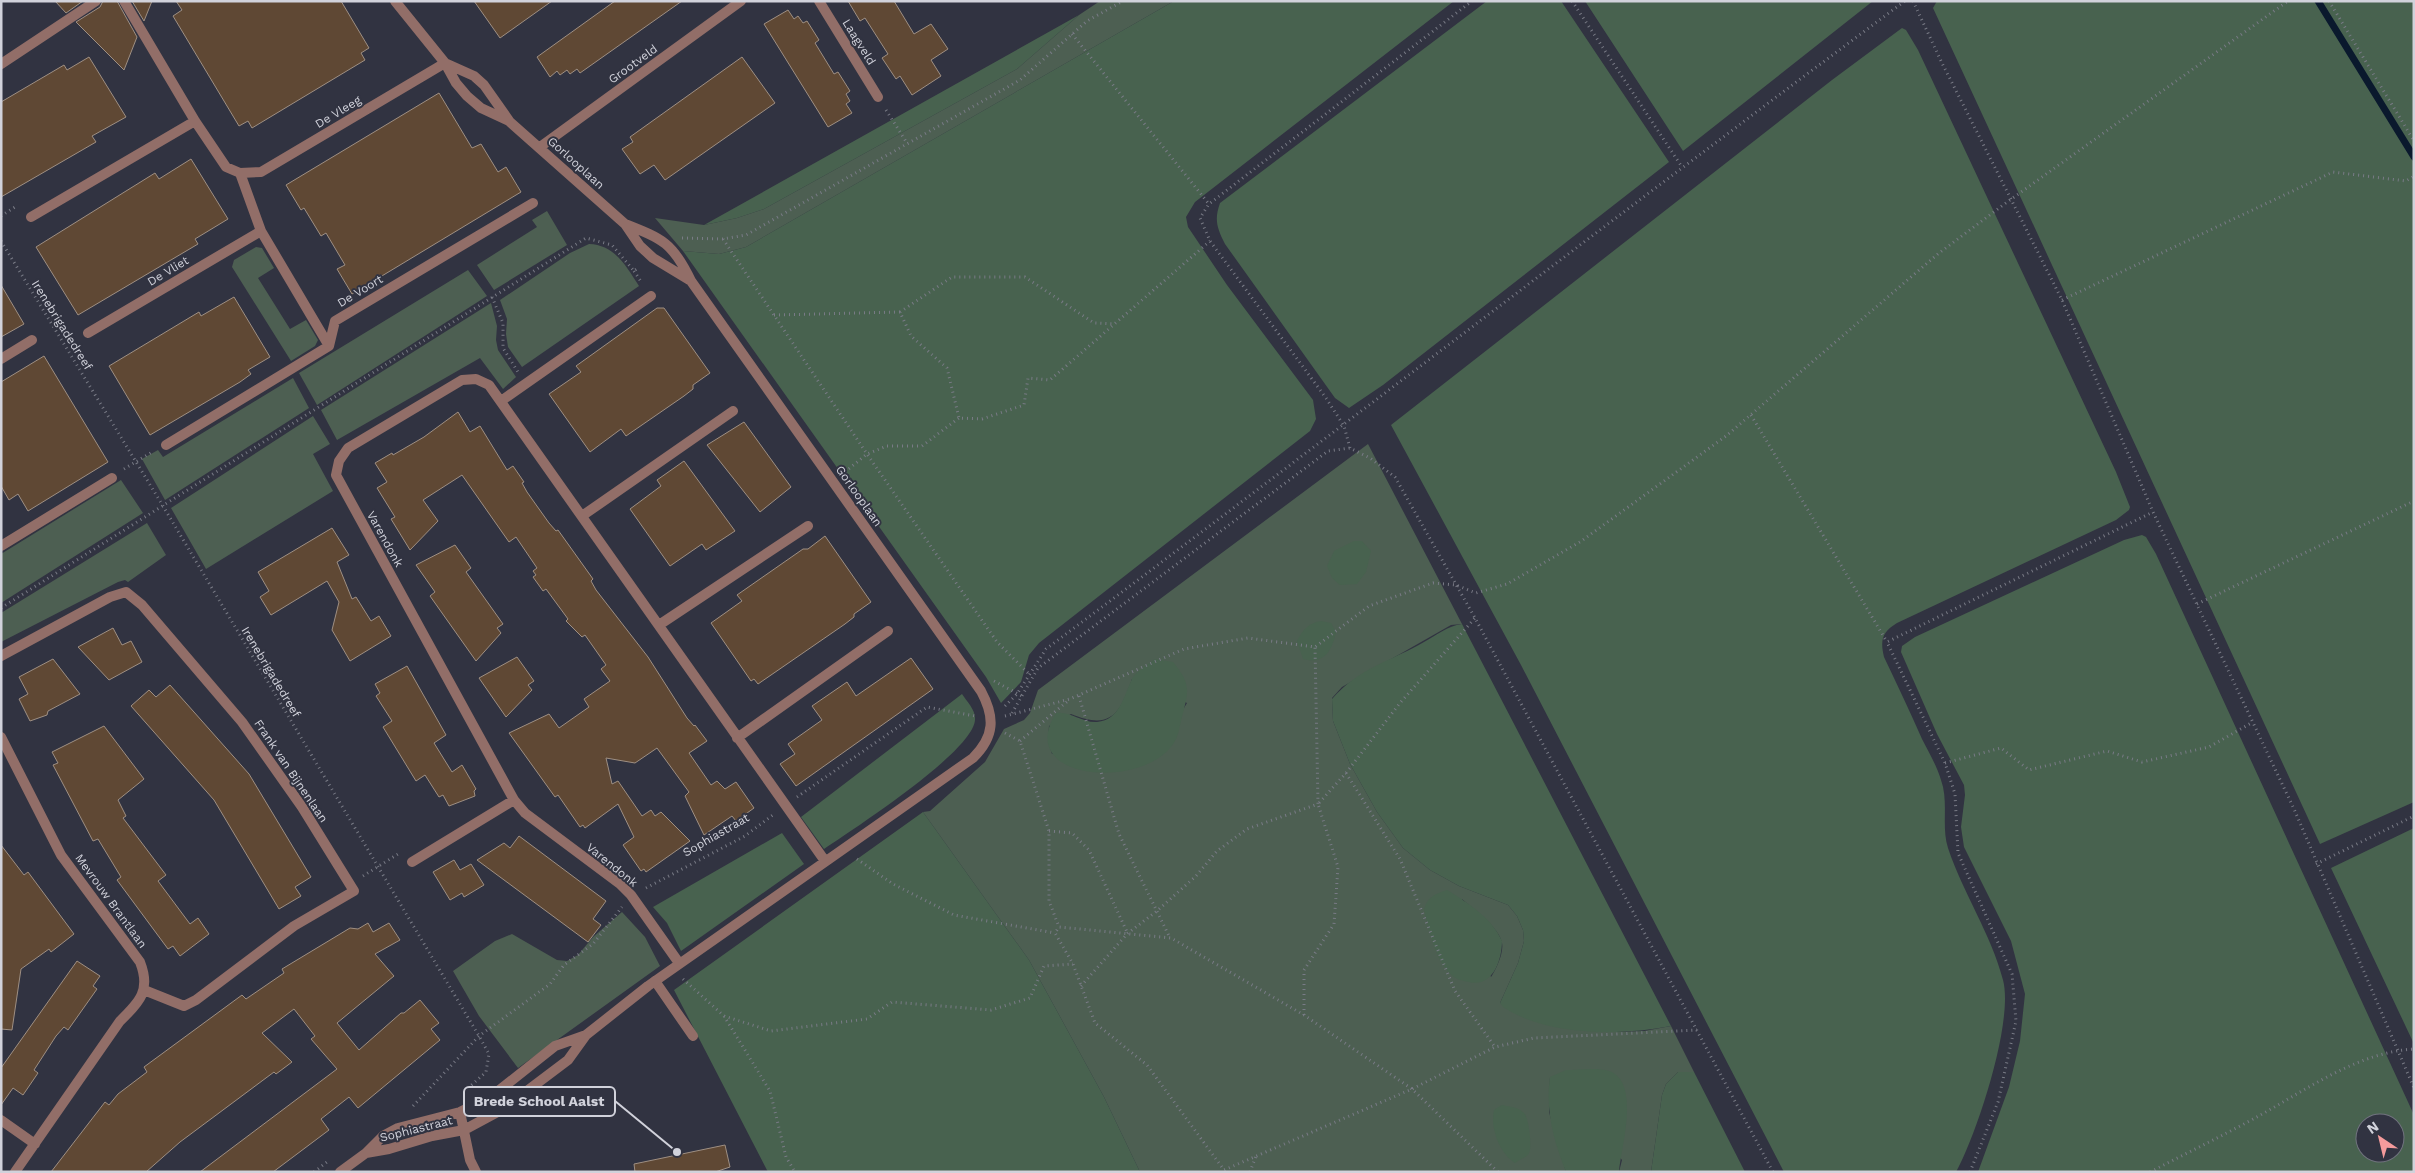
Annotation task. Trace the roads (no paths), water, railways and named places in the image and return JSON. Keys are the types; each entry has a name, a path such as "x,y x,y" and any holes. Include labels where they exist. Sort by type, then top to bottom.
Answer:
{"street":[{"path":"1,64 96,1"},
{"path":"124,1 195,121 226,167 240,174 261,231 329,346 166,445"},
{"name":"Grootveld","path":"540,147 741,1"},
{"name":"Laagveld","path":"819,1 878,97"},
{"name":"Gorlooplaan","path":"396,2 445,63 456,83 468,96 481,108 510,122 540,147 625,224 640,246 653,258 691,280"},
{"name":"Gorlooplaan","path":"445,63 474,76 484,85 510,122"},
{"name":"De Vleeg","path":"240,174 261,172 445,63"},
{"path":"31,217 195,121"},
{"name":"De Voort","path":"329,346 335,320 533,203"},
{"name":"Gorlooplaan","path":"625,224 655,236 670,246 680,257 691,280 981,691 990,706 991,726"},
{"name":"De Vliet","path":"88,333 261,231"},
{"path":"501,401 651,296"},
{"path":"1,359 32,340"},
{"name":"Varendonk","path":"675,966 631,895 620,884 525,813 514,800 336,475 339,461 348,448 462,380 476,379 489,385 784,806 825,861"},
{"path":"582,516 733,411"},
{"path":"1,546 112,478"},
{"path":"659,625 808,526"},
{"name":"Frank van Bijnenlaan","path":"1,656 110,597 126,592 142,605 242,722 302,807 354,891 294,926 196,1000 184,1006 144,990"},
{"path":"737,738 888,631"},
{"name":"Sophiastraat","path":"366,1153 464,1130 503,1109 568,1060 586,1035 675,966 973,758 981,750 991,726"},
{"name":"Mevrouw Brantlaan","path":"1,737 61,855 140,962 146,976 144,990"},
{"path":"414,860 514,800"},
{"path":"655,981 693,1036"},
{"path":"15,1172 120,1021 136,1005 144,990"},
{"name":"Sophiastraat","path":"340,1172 366,1153 383,1136 398,1128 460,1112 492,1096 555,1046 586,1035"},
{"path":"460,1112 470,1160 476,1172"},
{"path":"1,1120 35,1144"}],"waterway":[{"path":"2318,1 2414,157"}],"place":[{"name":"Brede School Aalst","path":"677,1152"}]}
